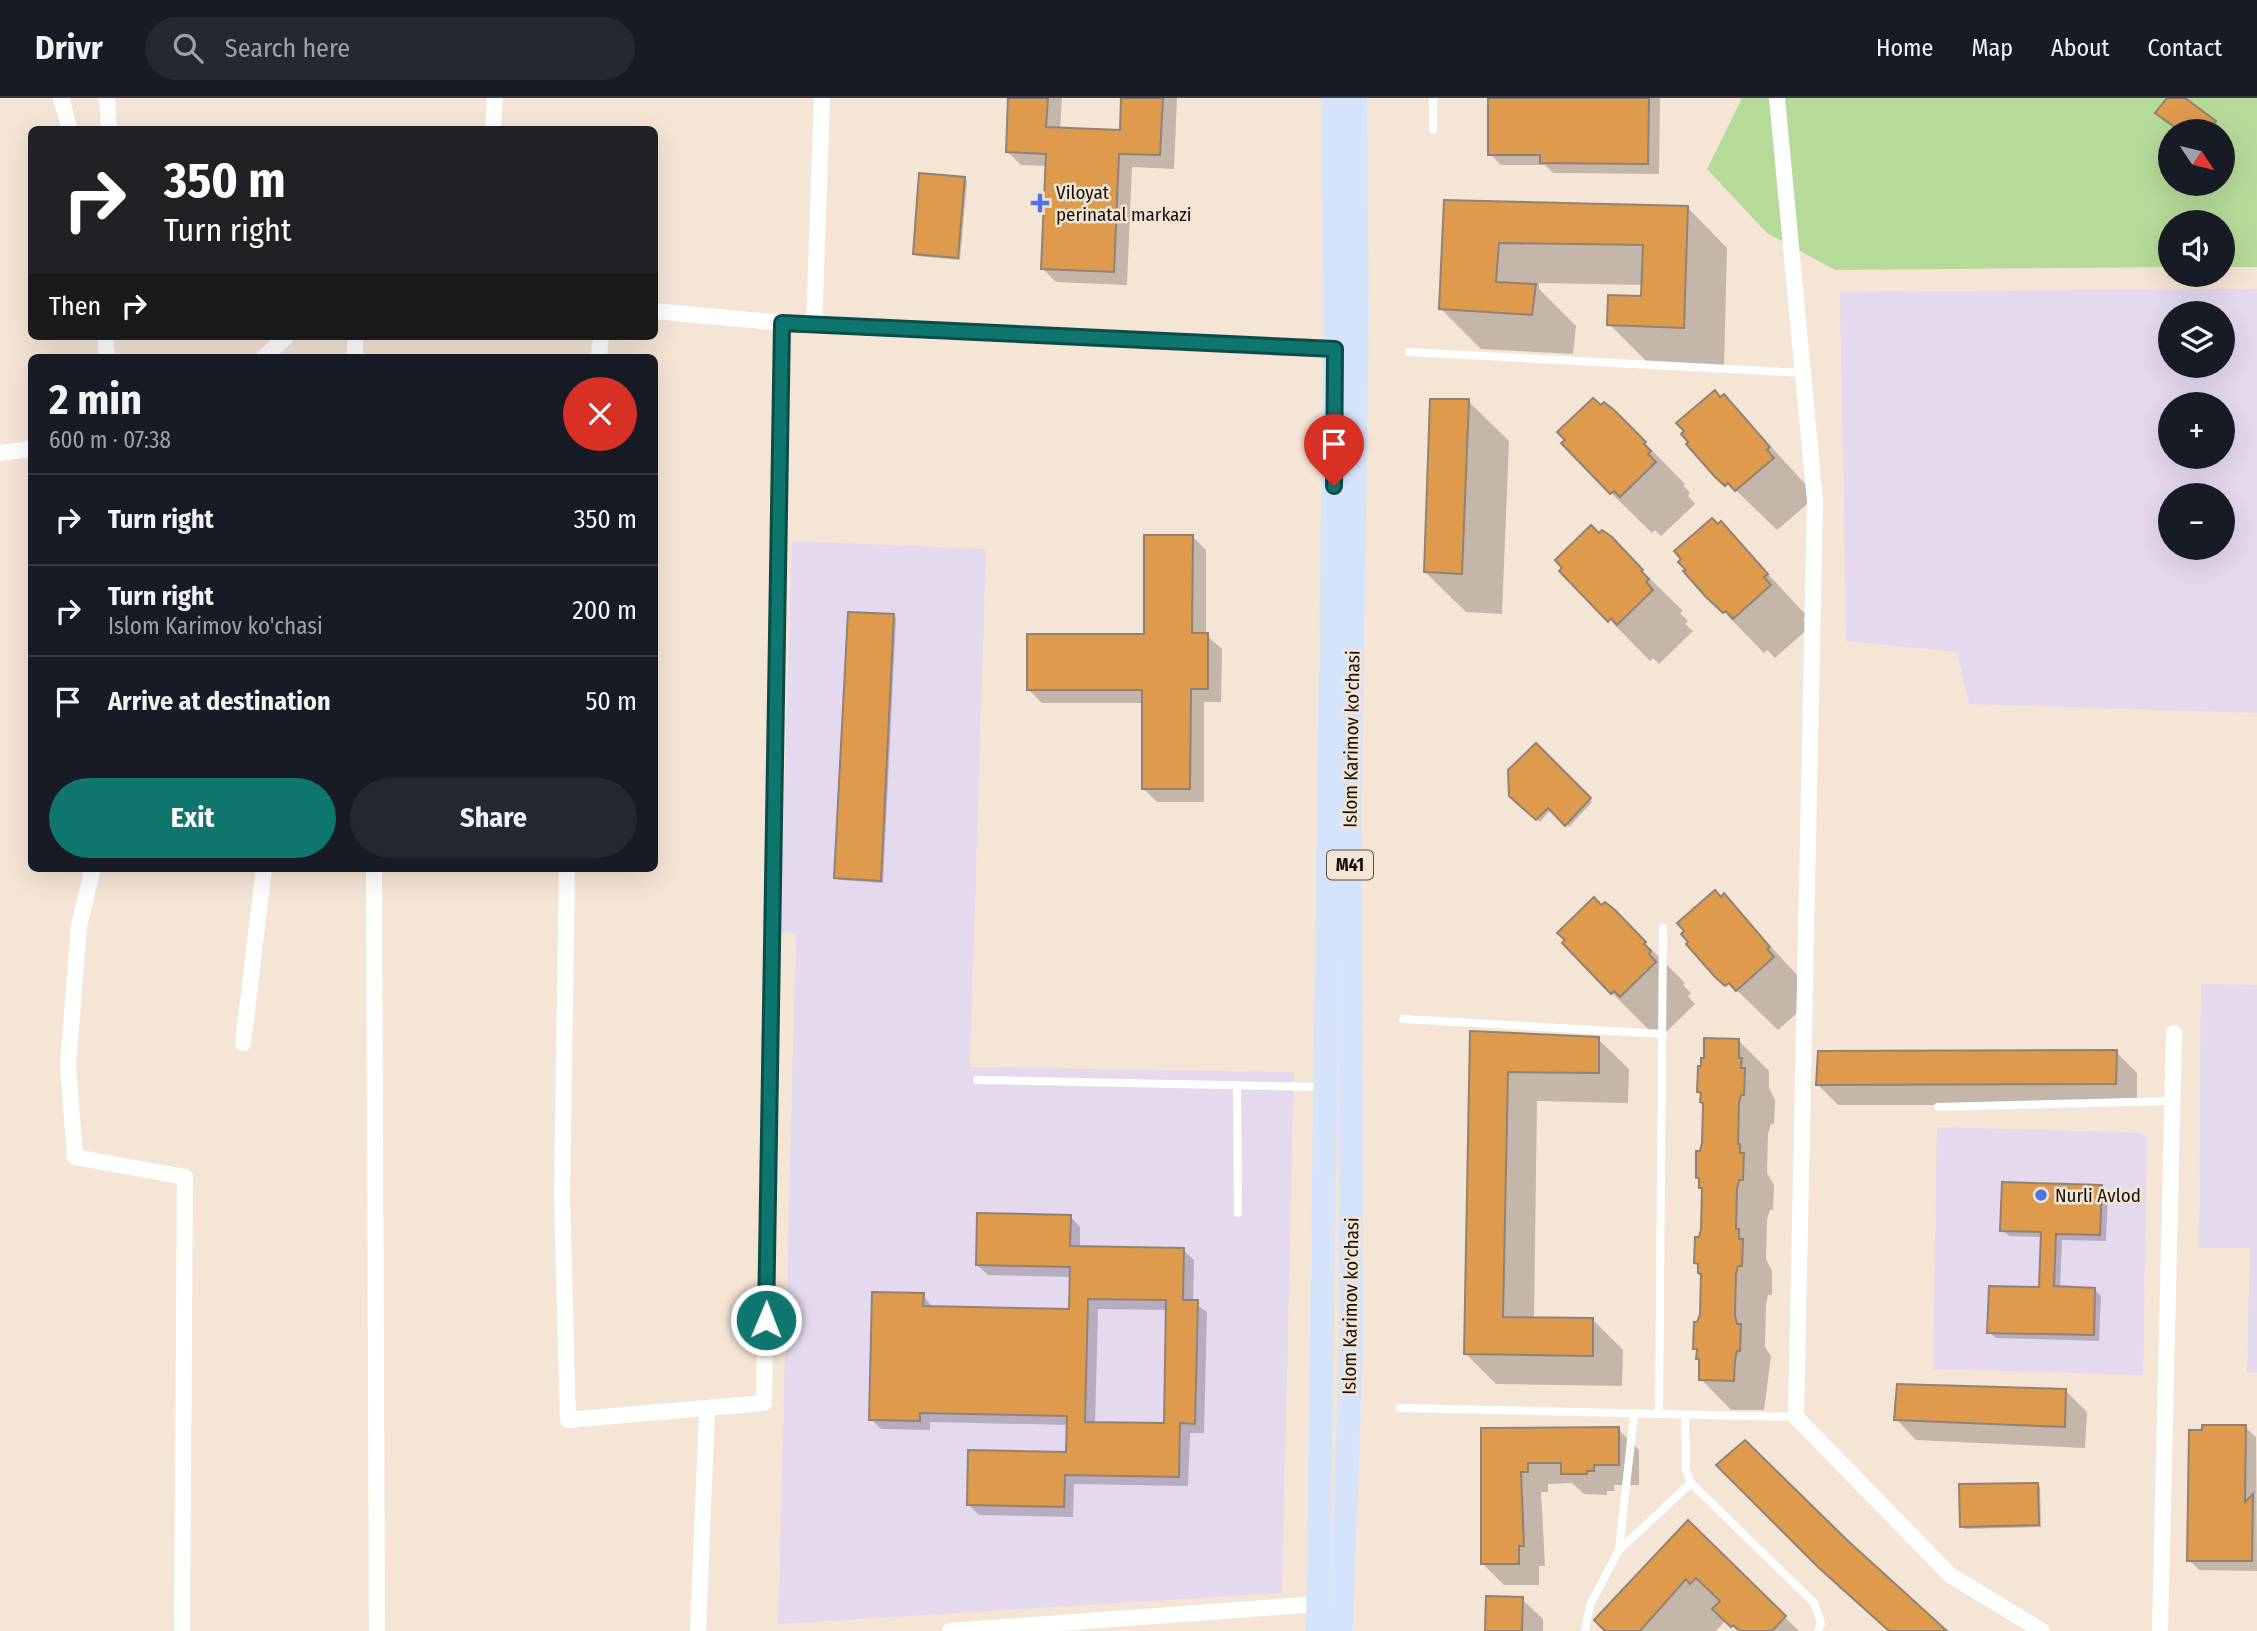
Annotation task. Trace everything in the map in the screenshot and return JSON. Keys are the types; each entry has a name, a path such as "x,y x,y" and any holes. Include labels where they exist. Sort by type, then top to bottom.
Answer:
{"main road":[{"name":"Islom Karimov ko'chasi","path":"1318,1631 1335,349 1334,98"},
{"name":"Islom Karimov ko'chasi","path":"1341,1631 1351,1352 1350,795 1357,317 1355,98"}],"street":[{"path":"61,98 69,126"},
{"path":"107,98 109,126"},
{"path":"493,126 495,98"},
{"path":"814,326 822,98"},
{"path":"1777,98 1815,501 1796,1418 1950,1575 2042,1631"},
{"path":"658,312 814,326 1335,349"},
{"path":"567,872 562,1195 568,1420 764,1403 782,323"},
{"path":"267,354 283,340"},
{"path":"0,453 28,450"},
{"path":"92,872 79,926 68,1065 75,1157 185,1177 182,1631"},
{"path":"243,1043 264,872"},
{"path":"374,872 377,1631"},
{"path":"2160,1631 2174,1033"},
{"path":"698,1631 706,1410"},
{"path":"950,1631 1319,1604"}],"lane":[{"path":"1433,98 1433,130"},
{"path":"1409,352 1802,373"},
{"path":"1659,1414 1663,928"},
{"path":"1403,1019 1663,1034"},
{"path":"977,1080 1326,1087"},
{"path":"1237,1085 1238,1213"},
{"path":"1938,1107 2172,1101"},
{"path":"1400,1408 1796,1418"},
{"path":"1619,1550 1634,1413"},
{"path":"1685,1415 1686,1470 1691,1483 1814,1604 1821,1623 1818,1631"},
{"path":"1585,1631 1590,1605 1619,1550 1691,1483"}],"shaded area":[{"path":"2257,289 2257,713 1969,704 1957,652 1846,641 1840,292"},
{"path":"792,541 986,549 970,1067 1294,1072 1282,1593 778,1624 796,933 780,932"},
{"path":"2201,984 2257,985 2257,1373 2247,1373 2250,1248 2199,1248"},
{"name":"Nurli Avlod","path":"1937,1127 2140,1133 2147,1137 2143,1375 1933,1369"}],"green space":[{"path":"1742,98 2257,98 2257,267 2235,267 2235,210 2158,210 2158,267 1835,270 1767,233 1707,169"}],"building":[{"path":"1008,98 1048,98 1046,127 1120,130 1121,98 1163,98 1160,155 1119,154 1114,272 1041,269 1046,154 1006,152"},
{"path":"1488,98 1649,98 1648,164 1540,163 1540,155 1488,155"},
{"path":"2167,98 2185,98 2213,119 2163,119 2155,113"},
{"path":"919,173 965,177 958,258 913,254"},
{"path":"1444,200 1688,206 1684,328 1607,325 1608,295 1641,296 1643,245 1499,243 1496,282 1536,284 1532,315 1439,309"},
{"path":"1715,390 1720,397 1724,394 1770,447 1767,450 1774,458 1735,491 1728,483 1725,486 1715,477 1686,444 1688,442 1681,434 1684,431 1676,423"},
{"path":"1593,398 1601,405 1604,402 1614,410 1646,442 1644,444 1651,451 1648,454 1656,462 1620,497 1614,491 1610,494 1561,443 1565,440 1557,432"},
{"path":"1430,399 1469,399 1462,574 1424,572"},
{"path":"1712,518 1718,524 1721,521 1768,574 1764,577 1771,585 1733,619 1705,596 1683,571 1686,570 1678,562 1681,559 1674,551"},
{"path":"1591,525 1599,533 1602,530 1612,537 1643,570 1641,571 1649,579 1646,582 1653,590 1617,625 1611,618 1608,622 1559,571 1562,568 1555,560"},
{"path":"1144,535 1193,535 1192,633 1208,633 1208,689 1191,689 1190,789 1142,789 1142,690 1027,690 1027,634 1144,634"},
{"path":"848,612 894,614 881,881 834,878"},
{"path":"1536,743 1591,798 1565,826 1548,808 1536,820 1509,796 1508,770"},
{"path":"1715,890 1721,897 1724,893 1770,947 1767,949 1774,957 1736,991 1729,983 1725,986 1715,977 1686,944 1688,942 1681,934 1684,931 1677,923"},
{"path":"1594,897 1601,905 1605,902 1615,910 1646,942 1644,944 1651,951 1649,954 1656,962 1620,997 1614,991 1611,994 1562,943 1565,940 1557,933"},
{"path":"1470,1031 1599,1037 1599,1073 1508,1072 1503,1317 1593,1318 1593,1356 1464,1354"},
{"path":"1704,1038 1739,1039 1741,1068 1745,1068 1744,1095 1741,1095 1739,1103 1738,1144 1740,1153 1744,1153 1743,1180 1739,1180 1737,1189 1736,1229 1739,1229 1739,1239 1743,1239 1742,1266 1738,1266 1736,1274 1735,1315 1737,1324 1741,1324 1740,1351 1737,1351 1735,1360 1734,1381 1699,1380 1699,1359 1696,1359 1697,1349 1693,1349 1694,1322 1697,1322 1700,1314 1701,1274 1698,1273 1698,1264 1694,1263 1695,1237 1699,1237 1701,1229 1702,1188 1699,1188 1699,1178 1696,1178 1696,1151 1700,1151 1702,1143 1703,1103 1700,1102 1701,1093 1697,1092 1698,1066 1701,1066 1701,1058 1704,1058"},
{"path":"2117,1050 2116,1084 1816,1085 1818,1051"},
{"path":"2002,1182 2102,1185 2100,1235 2056,1234 2054,1286 2095,1288 2094,1335 1987,1333 1989,1286 2039,1287 2041,1232 2000,1231"},
{"path":"977,1213 1071,1215 1070,1246 1184,1248 1183,1300 1198,1300 1195,1424 1180,1423 1179,1477 1065,1475 1064,1507 967,1505 968,1450 1066,1452 1067,1416 920,1413 920,1421 869,1420 872,1292 924,1293 923,1306 1069,1309 1070,1267 976,1265","holes":["1088,1299 1166,1300 1164,1423 1085,1422"]},
{"path":"1897,1384 2066,1389 2065,1427 1894,1420"},
{"path":"2202,1425 2246,1425 2245,1502 2253,1494 2252,1561 2187,1561 2189,1430 2202,1430"},
{"path":"1619,1427 1619,1465 1594,1465 1594,1471 1587,1471 1587,1474 1561,1474 1561,1463 1528,1463 1528,1472 1521,1472 1524,1546 1519,1546 1519,1564 1481,1564 1481,1428"},
{"path":"1745,1440 1847,1540 1947,1631 1889,1631 1819,1568 1716,1465"},
{"path":"2038,1483 2039,1525 1960,1527 1959,1484"},
{"path":"1688,1520 1786,1616 1772,1631 1740,1631 1733,1625 1731,1627 1712,1609 1720,1601 1696,1578 1690,1584 1686,1579 1640,1631 1605,1631 1594,1620"},
{"path":"1486,1596 1523,1597 1522,1631 1485,1631"}],"place":[{"name":"Viloyat perinatal markazi","path":"1040,203"},
{"name":"Nurli Avlod","path":"2041,1195"}],"route":[{"path":"766,1320 782,323 1335,349 1334,486"}]}
